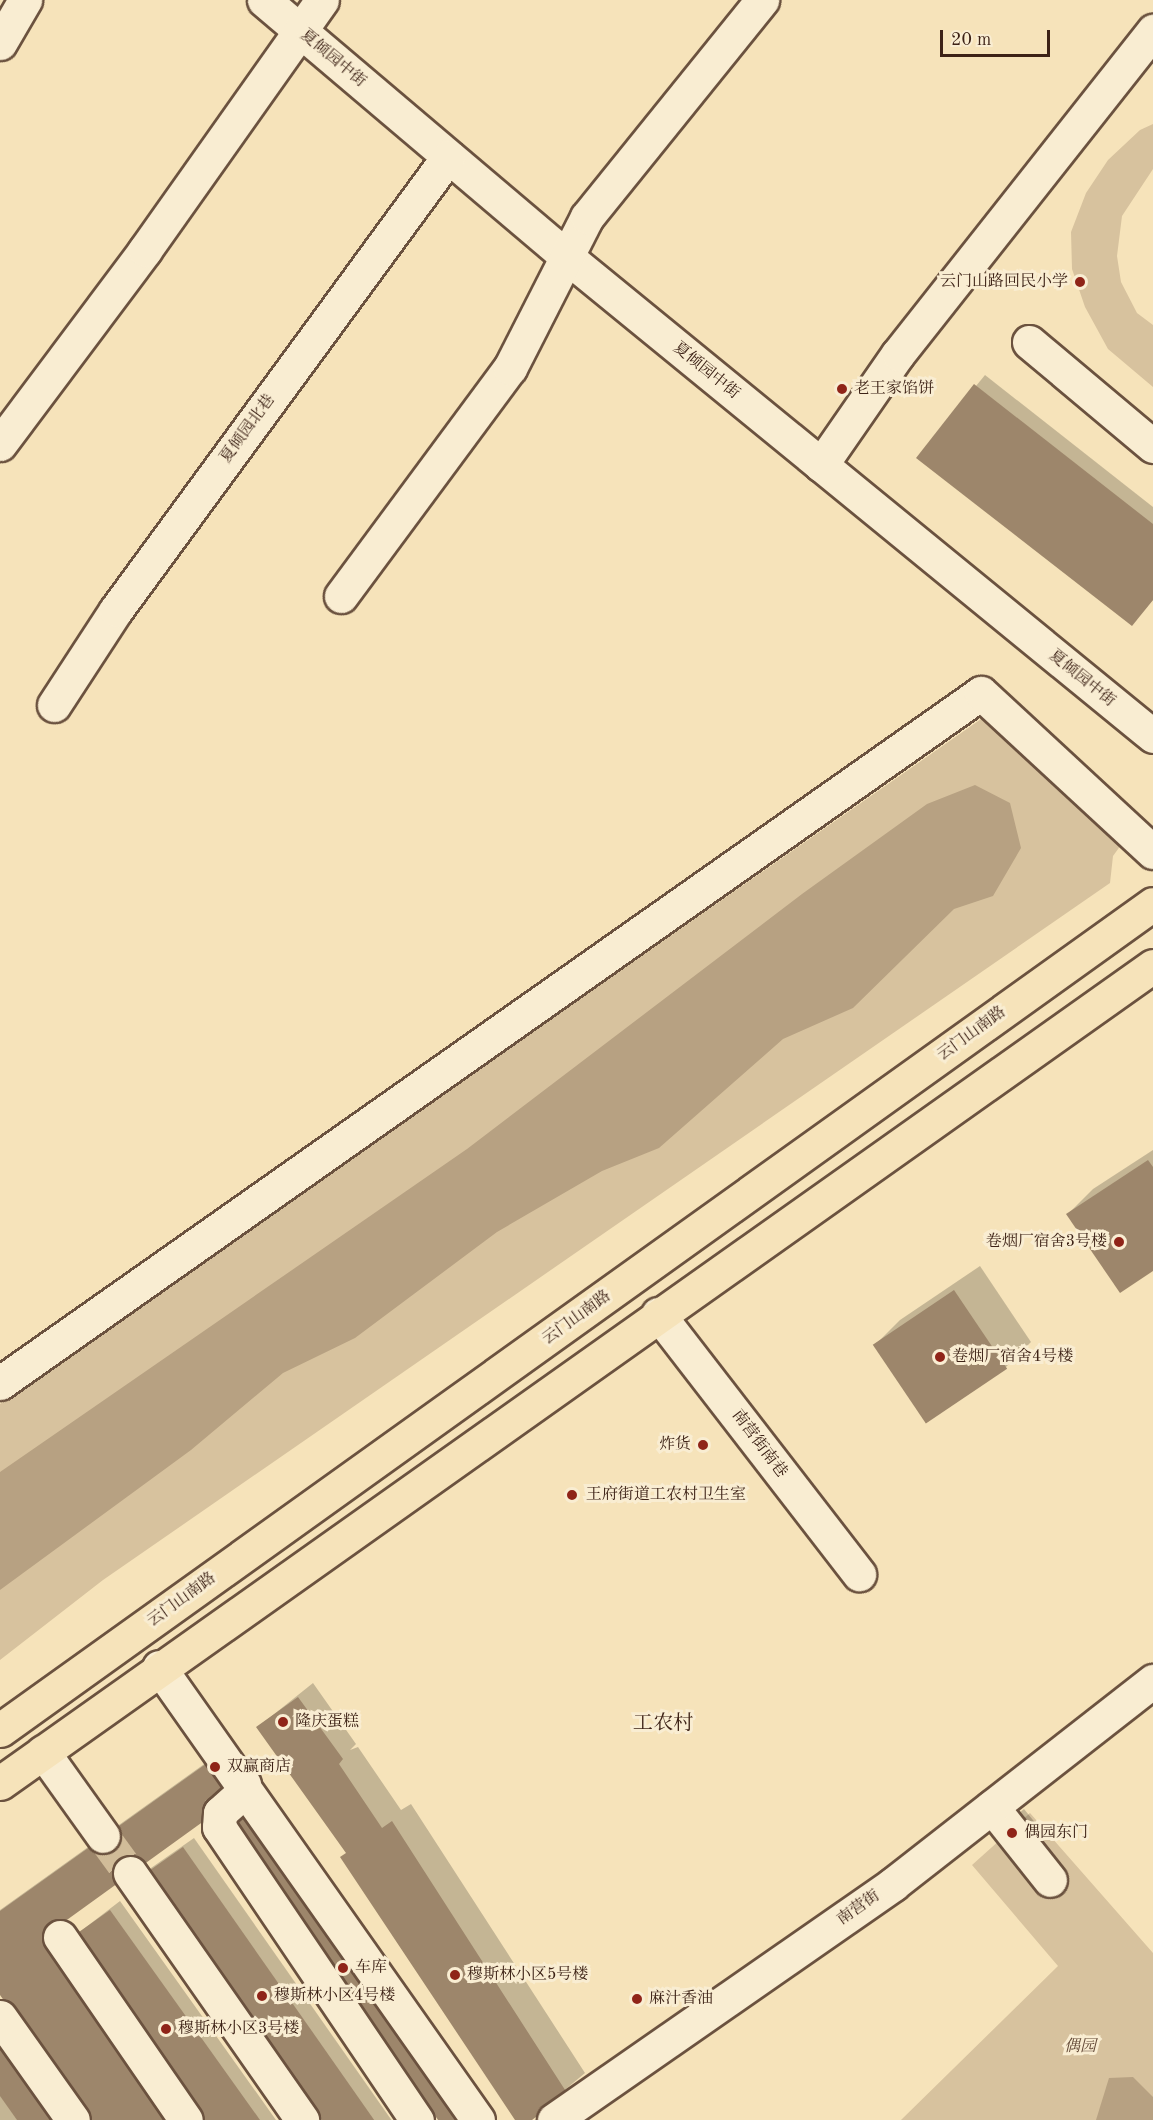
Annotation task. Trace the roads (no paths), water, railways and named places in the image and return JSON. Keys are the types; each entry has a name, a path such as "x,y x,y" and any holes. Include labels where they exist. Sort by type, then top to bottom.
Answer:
{"main road":[{"name":"云门山南路","path":"0,1730 1153,904"},
{"path":"0,1783 159,1667 658,1314 1151,973"}],"street":[{"path":"0,43 25,0"},
{"name":"夏倾园中街","path":"264,0 567,257 1153,736"},
{"path":"0,444 322,0"},
{"path":"341,596 510,368 586,216 762,0"},
{"path":"821,465 898,354 1153,31"},
{"name":"夏倾园北巷","path":"54,705 116,610 448,157"},
{"path":"1029,342 1153,446"},
{"path":"0,1383 981,693 1153,852"},
{"name":"南营街南巷","path":"658,1314 859,1574"},
{"path":"159,1667 244,1784 478,2120"},
{"name":"南营街","path":"554,2120 884,1891 1153,1681"},
{"path":"43,1752 103,1836"},
{"path":"244,1784 240,1795 220,1813 219,1827 417,2120"},
{"path":"992,1807 1050,1880"},
{"path":"130,1873 302,2120"},
{"path":"60,1937 186,2120"},
{"path":"0,2017 74,2120"}],"tunnel":[{"path":"103,1836 130,1873"}],"place":[{"name":"云门山路回民小学","path":"1080,282"},
{"name":"老王家馅饼","path":"842,389"},
{"name":"卷烟厂宿舍3号楼","path":"1119,1242"},
{"name":"卷烟厂宿舍4号楼","path":"940,1357"},
{"name":"炸货","path":"703,1445"},
{"name":"王府街道工农村卫生室","path":"572,1495"},
{"name":"隆庆蛋糕","path":"283,1722"},
{"name":"双赢商店","path":"215,1767"},
{"name":"偶园东门","path":"1012,1833"},
{"name":"车库","path":"343,1968"},
{"name":"穆斯林小区5号楼","path":"455,1975"},
{"name":"穆斯林小区4号楼","path":"262,1996"},
{"name":"麻汁香油","path":"637,1999"},
{"name":"穆斯林小区3号楼","path":"166,2029"}],"district":[{"name":"工农村","path":"663,1724"}],"park label":[{"name":"偶园","path":"1080,2047"}]}
